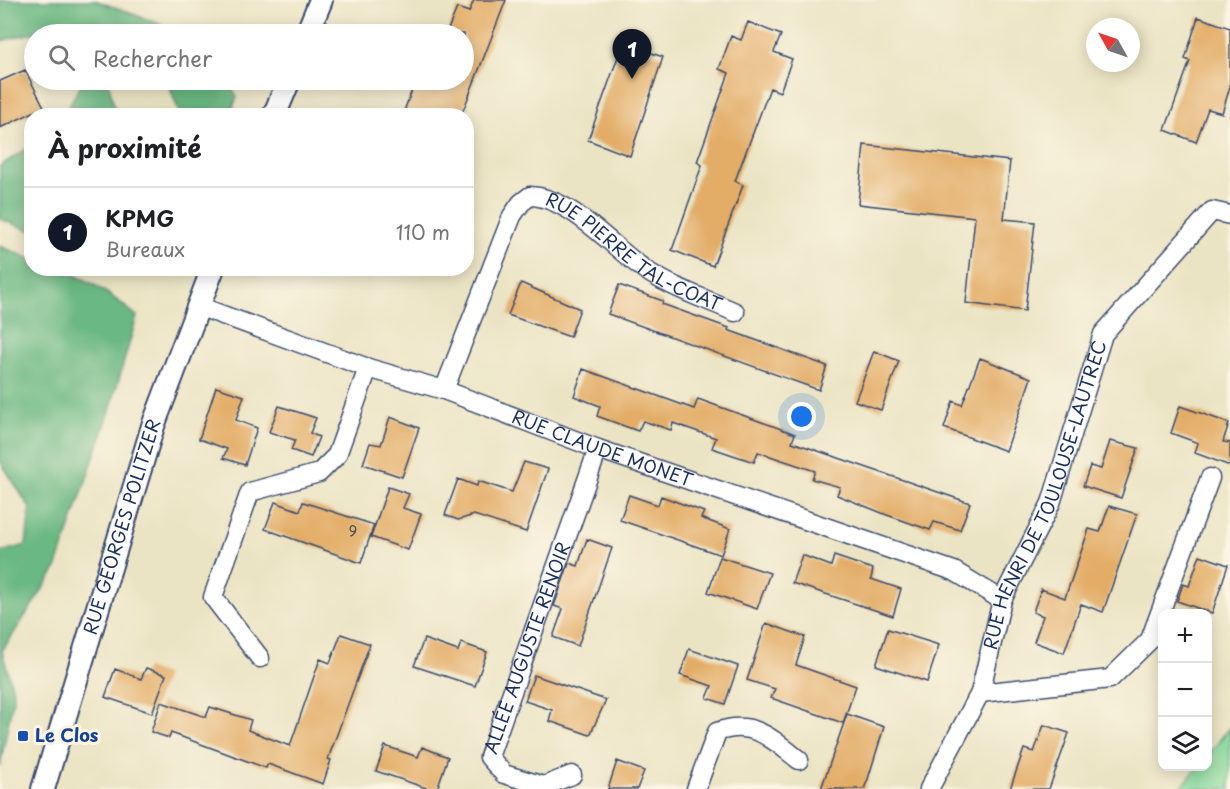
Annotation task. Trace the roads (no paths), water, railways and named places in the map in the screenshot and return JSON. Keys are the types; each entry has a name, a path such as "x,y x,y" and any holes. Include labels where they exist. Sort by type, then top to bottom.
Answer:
{"street":[{"path":"311,19 323,0"},
{"path":"277,108 285,90"},
{"name":"RUE PIERRE TAL-COAT","path":"444,390 512,216 521,203 530,196 553,202 581,219 647,271 677,289 735,312"},
{"name":"RUE HENRI DE TOULOUSE-LAUTREC","path":"929,789 980,693 1002,600 1051,503 1103,334 1212,211 1230,215"},
{"name":"RUE GEORGES POLITZER","path":"43,789 153,426 210,276"},
{"name":"RUE CLAUDE MONET","path":"198,306 368,368 444,390 598,449 954,571 1002,600"},
{"path":"260,658 213,597 250,492 319,473 337,454 368,368"},
{"name":"ALLÉE AUGUSTE RENOIR","path":"572,775 544,786 504,774 489,757 598,449"},
{"path":"980,693 1110,679 1150,640 1210,477"},
{"path":"696,789 717,732 734,726 751,727 799,760"}],"place":[{"name":"KPMG","path":"632,79"},
{"name":"Le Clos","path":"23,736"}]}
